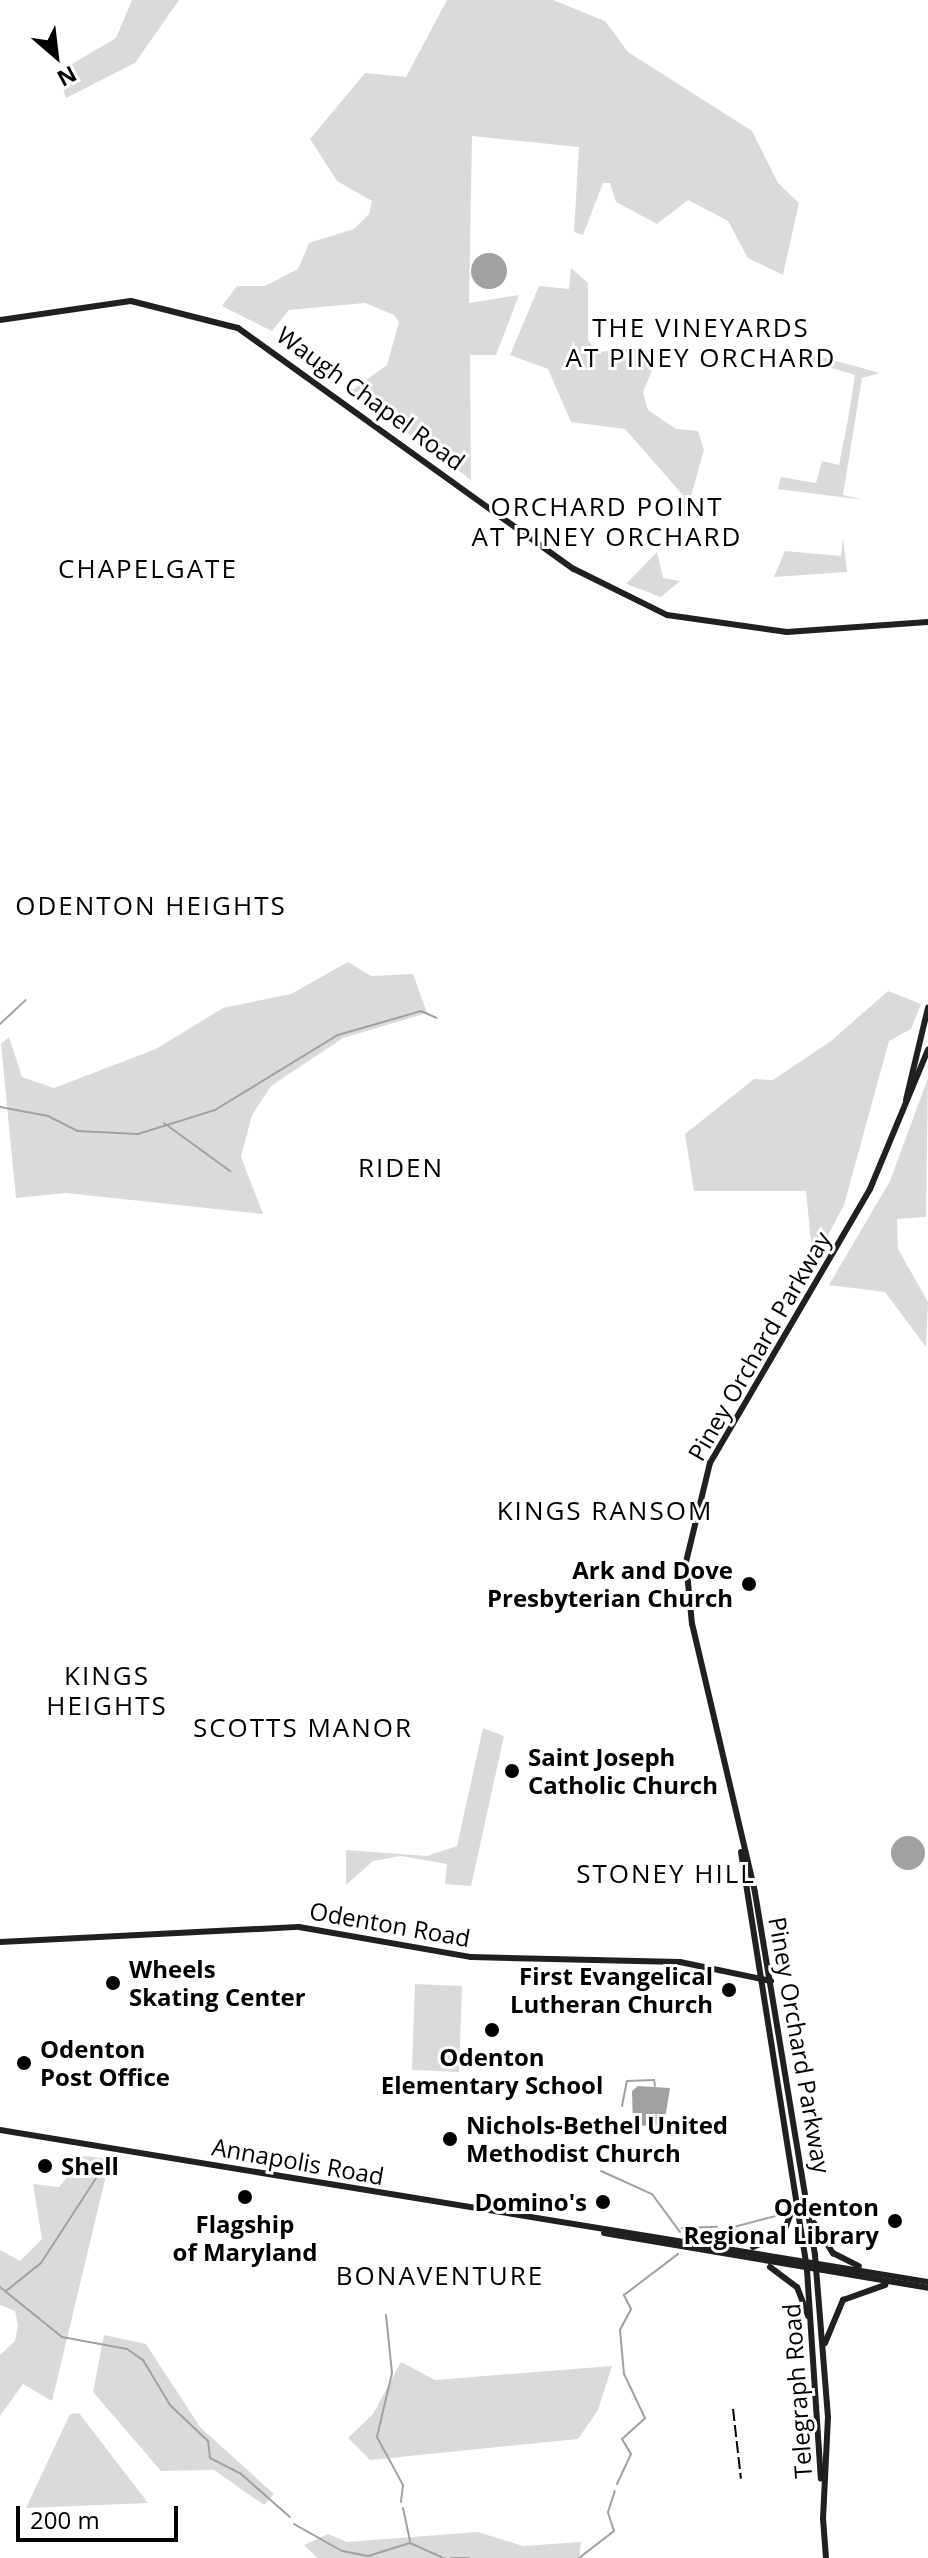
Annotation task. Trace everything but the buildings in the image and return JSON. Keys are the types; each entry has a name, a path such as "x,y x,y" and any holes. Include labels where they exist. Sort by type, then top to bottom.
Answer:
{"main road":[{"name":"Waugh Chapel Road","path":"0,320 131,301 238,328 574,569 667,615 787,632 928,622"},
{"name":"Piney Orchard Parkway","path":"901,1119 928,1008"},
{"name":"Piney Orchard Parkway","path":"816,2262 771,1981 688,1602 691,1520 710,1463 858,1212 901,1119 928,1050"},
{"name":"Piney Orchard Parkway","path":"740,1837 758,1976 806,2260"},
{"name":"Odenton Road","path":"0,1942 299,1927 475,1958 680,1962 771,1981"},
{"name":"Annapolis Road","path":"0,2130 589,2229 743,2260 893,2284 928,2285"},
{"path":"745,2248 783,2234 796,2194"},
{"path":"809,2210 830,2250 869,2270"},
{"name":"Annapolis Road","path":"589,2229 745,2248 869,2270 928,2285"},
{"path":"743,2260 776,2269 797,2287 812,2332"},
{"name":"Telegraph Road","path":"806,2260 826,2558"},
{"name":"Telegraph Road","path":"816,2262 823,2354 823,2519"},
{"path":"823,2354 843,2300 893,2284"}],"shaded area":[{"path":"132,0 179,0 135,63 66,98 57,73 116,38"},
{"path":"447,0 553,0 605,21 628,52 752,131 778,183 799,203 783,275 748,258 728,221 688,200 657,224 616,202 610,183 603,183 583,235 574,232 579,147 472,136 469,303 519,295 496,355 470,355 471,480 351,391 387,365 399,322 394,315 365,303 289,310 272,331 222,306 237,286 265,286 298,269 309,243 354,229 369,214 372,201 337,181 310,139 365,73 406,77"},
{"path":"489,253 501,259 507,271 501,283 489,289 477,283 471,271 477,259"},
{"path":"571,268 588,283 588,340 598,352 640,348 656,361 643,392 648,410 676,429 698,431 704,450 685,517 682,494 625,429 571,422 548,369 510,355 539,286 569,289"},
{"path":"803,352 880,373 862,378 843,495 864,500 778,489 781,477 816,483 822,461 839,465 848,419 855,375 803,359"},
{"path":"843,537 847,572 774,577 785,551 841,556"},
{"path":"657,552 663,578 680,581 661,597 626,584"},
{"path":"348,962 371,976 413,974 427,1013 343,1038 271,1086 252,1115 241,1157 263,1214 66,1193 16,1198 1,1044 9,1037 22,1077 54,1088 156,1049 223,1008 291,994"},
{"path":"888,991 921,1004 911,1029 889,1041 844,1205 813,1263 806,1191 694,1191 685,1134 754,1079 773,1080 831,1041"},
{"path":"928,1078 926,1217 897,1219 898,1249 928,1302 926,1347 885,1292 829,1285 890,1181"},
{"path":"483,1728 504,1736 471,1886 445,1884 447,1864 401,1856 373,1861 346,1885 346,1850 427,1856 457,1846"},
{"path":"908,1836 920,1841 925,1853 920,1865 908,1870 896,1865 891,1853 896,1841"},
{"path":"415,1984 462,1986 459,2072 412,2070"},
{"path":"638,2086 670,2088 664,2125 633,2126 632,2091"},
{"path":"84,2156 110,2159 52,2401 23,2384 0,2416 0,2355 15,2341 18,2325 15,2311 0,2305 0,2250 20,2261 42,2239 33,2184 59,2187"},
{"path":"104,2335 146,2344 200,2427 274,2494 264,2505 214,2470 161,2471 93,2392"},
{"path":"401,2362 435,2380 612,2366 598,2410 578,2439 370,2460 348,2438 373,2414"},
{"path":"79,2413 148,2503 26,2508 70,2414"},
{"path":"478,2532 523,2546 581,2542 579,2558 317,2558 304,2545 328,2534 347,2542"}],"waterway":[{"path":"0,1024 26,1000"},
{"path":"0,1107 48,1116 77,1131 138,1134 215,1110 338,1035 421,1011 437,1018"},
{"path":"164,1123 230,1171"},
{"path":"622,2106 627,2081 654,2080 655,2086"},
{"path":"6,2291 41,2263 102,2169"},
{"path":"601,2171 652,2194 680,2232"},
{"path":"730,2228 783,2214"},
{"path":"682,2228 717,2227"},
{"path":"617,2484 631,2454 622,2439 645,2418 624,2374 620,2330 631,2309 624,2295 678,2254"},
{"path":"0,2287 62,2337 127,2349 143,2360 170,2405 208,2441 210,2458 241,2474 290,2517"},
{"path":"386,2315 392,2373 377,2437 403,2485 401,2502"},
{"path":"579,2558 614,2531 608,2512 615,2491"},
{"path":"403,2508 410,2542"},
{"path":"294,2524 342,2551 368,2556 410,2543 444,2558"},
{"path":"451,2558 469,2558"}],"railway":[{"path":"733,2409 741,2479"}],"place":[{"name":"Ark and Dove Presbyterian Church","path":"749,1584"},
{"name":"Saint Joseph Catholic Church","path":"512,1771"},
{"name":"Wheels Skating Center","path":"113,1983"},
{"name":"First Evangelical Lutheran Church","path":"729,1990"},
{"name":"Odenton Elementary School","path":"492,2030"},
{"name":"Odenton Post Office","path":"24,2063"},
{"name":"Nichols-Bethel United Methodist Church","path":"450,2139"},
{"name":"Shell","path":"45,2166"},
{"name":"Flagship of Maryland","path":"245,2197"},
{"name":"Domino's","path":"603,2202"},
{"name":"Odenton Regional Library","path":"895,2221"}],"district":[{"name":"THE VINEYARDS AT PINEY ORCHARD","path":"701,343"},
{"name":"ORCHARD POINT AT PINEY ORCHARD","path":"607,522"},
{"name":"CHAPELGATE","path":"148,569"},
{"name":"ODENTON HEIGHTS","path":"151,906"},
{"name":"RIDEN","path":"401,1168"},
{"name":"KINGS RANSOM","path":"605,1511"},
{"name":"KINGS HEIGHTS","path":"107,1691"},
{"name":"SCOTTS MANOR","path":"303,1728"},
{"name":"STONEY HILL","path":"666,1874"},
{"name":"BONAVENTURE","path":"440,2276"}]}
